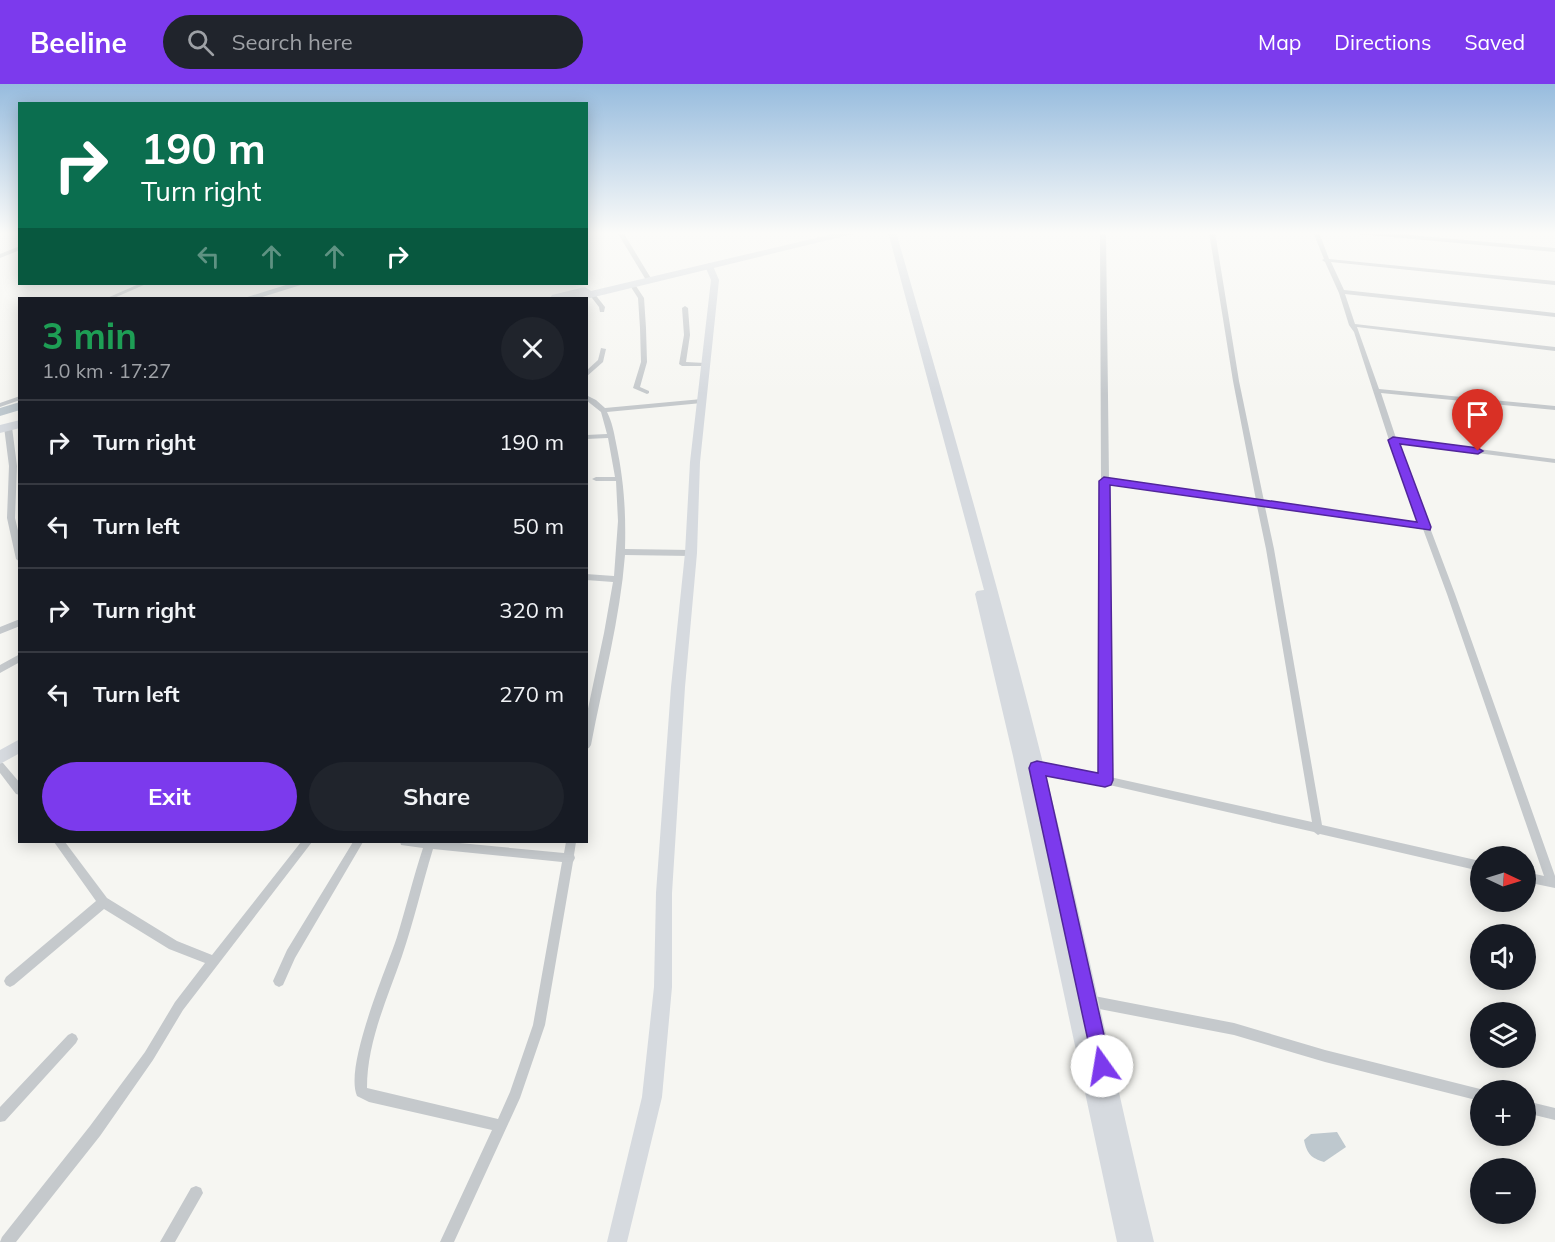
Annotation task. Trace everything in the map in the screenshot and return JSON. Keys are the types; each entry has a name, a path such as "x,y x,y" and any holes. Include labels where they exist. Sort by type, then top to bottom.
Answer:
{"highway":[{"path":"561,297 610,286"},
{"path":"578,297 624,286"}],"street":[{"path":"112,297 138,286"},
{"path":"633,286 641,298 644,328 644,362 636,388 647,393"},
{"path":"617,1242 652,1097 663,987 664,893 678,687 691,553 695,462 714,286"},
{"path":"904,286 1032,772 1144,1242"},
{"path":"1103,286 1107,693 1105,780"},
{"path":"1221,286 1236,381 1249,436 1293,678 1318,830"},
{"path":"1339,286 1554,883"},
{"path":"1342,292 1555,315"},
{"path":"592,294 602,307 602,311"},
{"path":"685,308 687,335 682,364 705,365"},
{"path":"1352,325 1555,350"},
{"path":"588,373 601,361 603,349"},
{"path":"1378,391 1555,408"},
{"path":"588,398 605,410 702,401"},
{"path":"0,405 18,399"},
{"path":"588,735 618,579 621,552 619,465 605,410"},
{"path":"9,424 13,466 10,518 18,544"},
{"path":"588,437 611,436"},
{"path":"1393,440 1555,461"},
{"path":"596,479 620,479"},
{"path":"1104,481 1425,527"},
{"path":"0,523 10,518"},
{"path":"621,552 691,553"},
{"path":"588,577 618,579"},
{"path":"0,631 18,623"},
{"path":"0,669 18,658"},
{"path":"0,758 18,746"},
{"path":"0,766 18,788"},
{"path":"1032,772 1105,780 1470,864"},
{"path":"1032,772 1078,1023 1127,1242"},
{"path":"60,843 103,902 172,945 214,961"},
{"path":"7,1242 149,1056 179,1006 306,843"},
{"path":"279,981 291,954 357,843"},
{"path":"413,843 570,858"},
{"path":"447,1242 516,1094 539,1025 571,843"},
{"path":"429,845 403,937 367,1043 360,1080 361,1092 369,1096 501,1126"},
{"path":"1536,879 1554,883"},
{"path":"10,981 103,902"},
{"path":"1087,1001 1234,1029 1325,1056 1470,1092"},
{"path":"2,1111 72,1039"},
{"path":"1536,1109 1555,1114"},
{"path":"167,1242 196,1193"}],"shaded area":[{"path":"1337,1132 1346,1147 1324,1162 1310,1155 1304,1140 1311,1134"}],"waterway":[{"path":"253,297 292,286"},
{"path":"0,412 18,407"}],"route":[{"path":"1102,1066 1037,768 1105,780 1107,693 1104,481 1425,527 1393,440 1478,451"}]}
